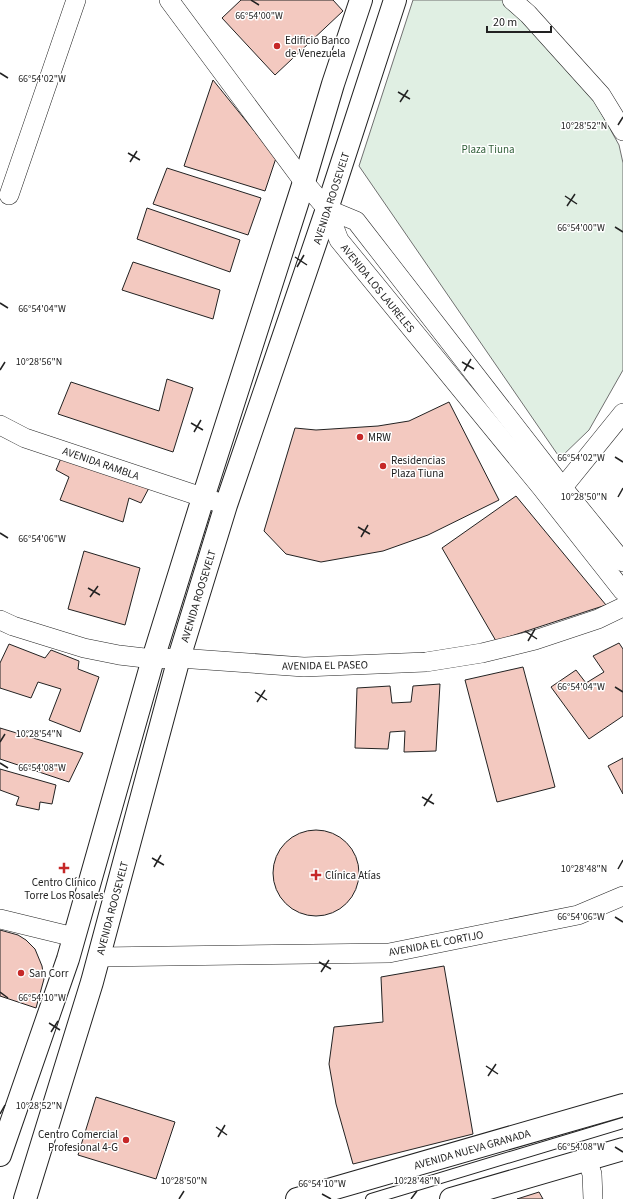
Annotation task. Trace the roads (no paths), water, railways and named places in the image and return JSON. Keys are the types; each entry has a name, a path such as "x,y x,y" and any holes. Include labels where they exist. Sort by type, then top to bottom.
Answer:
{"street":[{"path":"9,195 76,0"},
{"path":"169,0 304,182 327,209"},
{"path":"0,1155 68,959 154,659 203,498 304,182 333,84 361,0"},
{"name":"AVENIDA ROOSEVELT","path":"24,1199 99,957 179,658 226,505 327,209 395,0"},
{"path":"512,0 528,14 601,94 623,131"},
{"name":"AVENIDA LOS LAURELES","path":"327,209 339,240 558,494 623,562"},
{"name":"AVENIDA LOS LAURELES","path":"327,209 356,221 558,494 623,591"},
{"path":"558,494 623,413"},
{"name":"AVENIDA RAMBLA","path":"0,425 25,438 226,505"},
{"name":"AVENIDA EL PASEO","path":"0,620 13,626 84,648 119,656 154,659 179,658 304,667 426,662 482,653 535,640 598,619 623,607"},
{"name":"AVENIDA EL CORTIJO","path":"99,957 389,953 578,915 623,896"},
{"path":"0,919 74,937"},
{"path":"10,1199 72,1007 99,957"},
{"path":"68,959 72,1007"},
{"name":"AVENIDA NUEVA GRANADA","path":"297,1199 623,1104"},
{"path":"451,1199 623,1149"},
{"path":"587,1159 592,1174 593,1199"}],"lane":[{"path":"371,1199 623,1123"}],"place":[{"name":"Edificio Banco de Venezuela","path":"277,46"},
{"name":"MRW","path":"360,437"},
{"name":"Residencias Plaza Tiuna","path":"383,466"},
{"name":"Centro Clínico Torre Los Rosales","path":"64,868"},
{"name":"Clínica Atías","path":"316,875"},
{"name":"San Corr","path":"21,973"},
{"name":"Centro Comercial Profesional 4-G","path":"126,1140"}],"park label":[{"name":"Plaza Tiuna","path":"488,149"}]}
